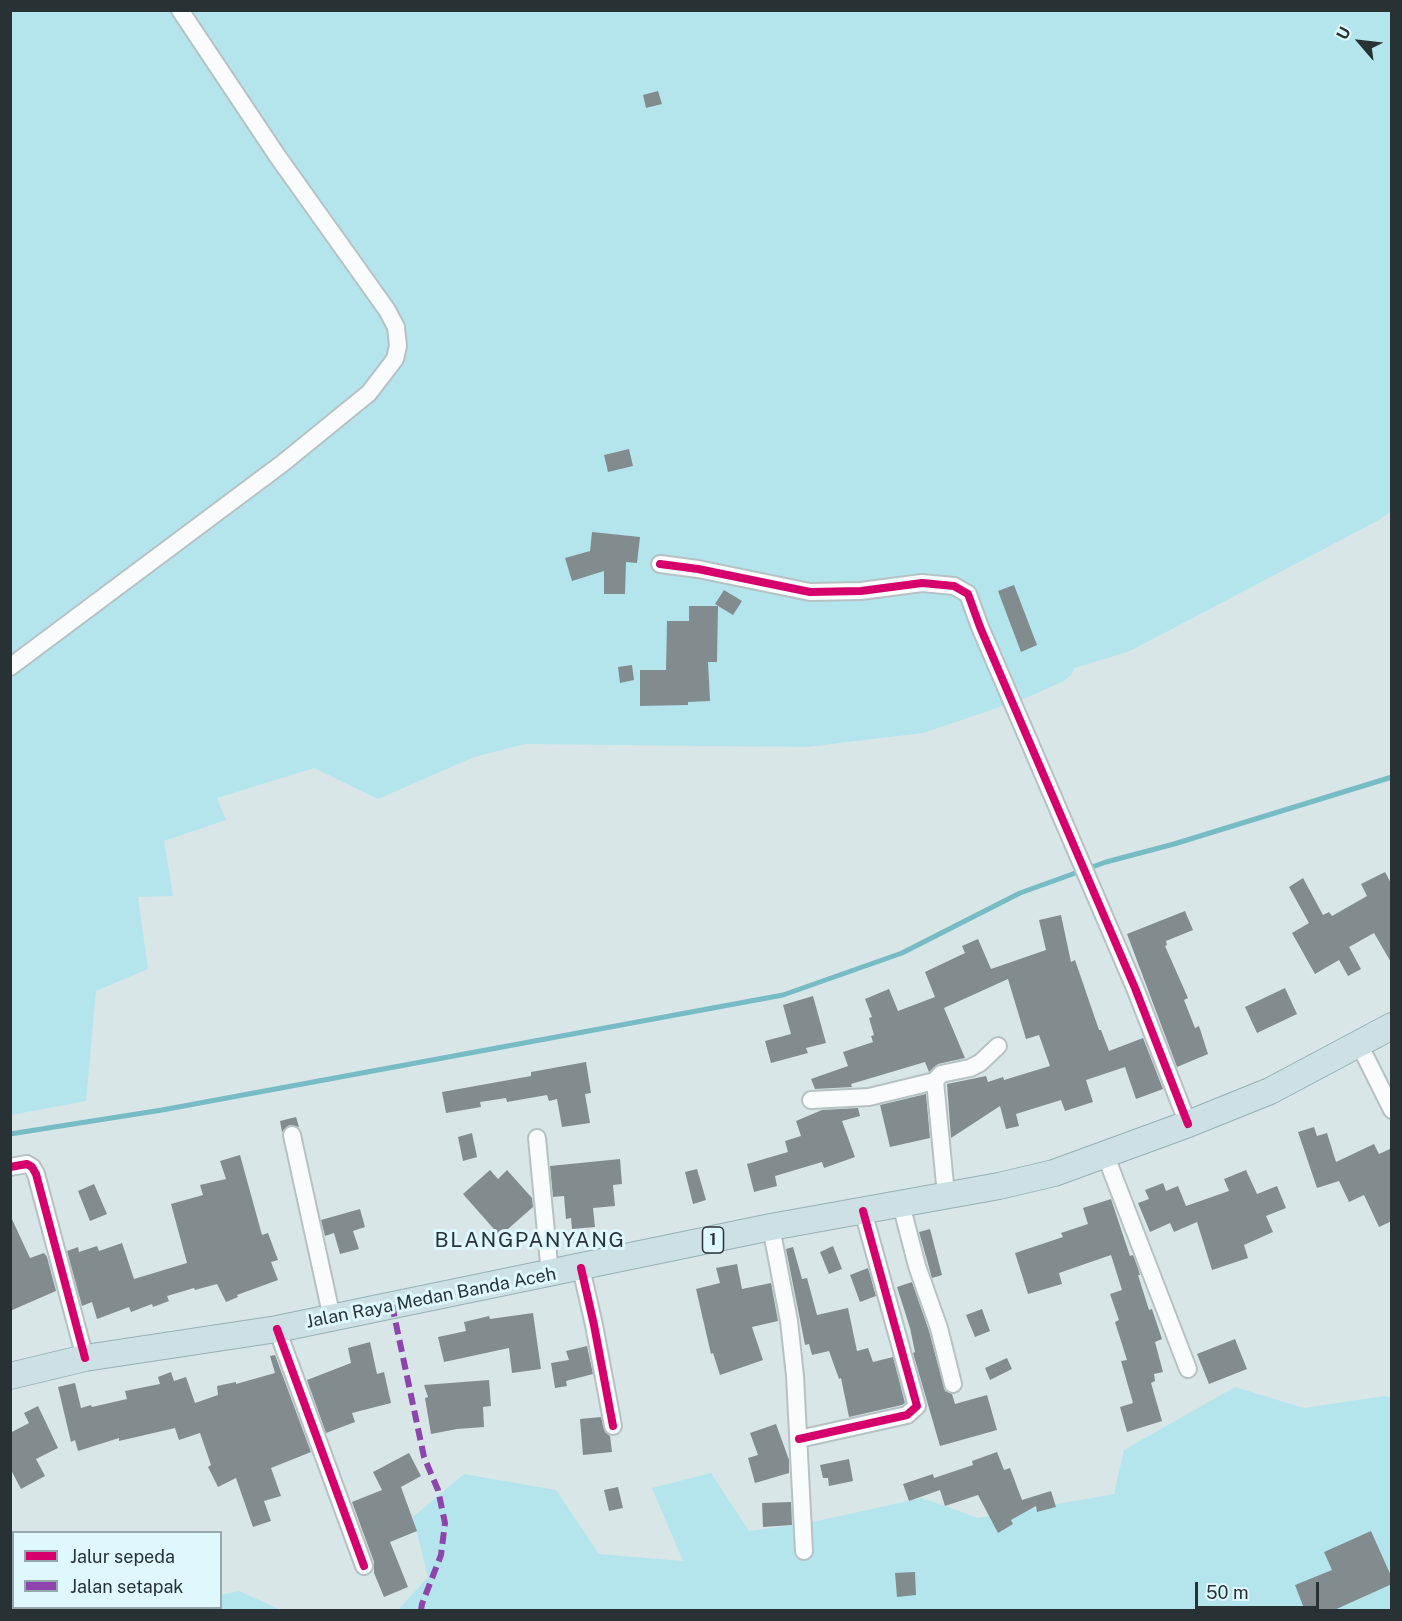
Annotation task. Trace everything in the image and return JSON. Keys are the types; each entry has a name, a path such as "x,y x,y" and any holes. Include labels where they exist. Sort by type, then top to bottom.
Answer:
{"highway":[{"name":"Jalan Raya Medan Banda Aceh","path":"10,1376 85,1358 277,1329 771,1227 902,1204 1054,1173 1188,1124 1270,1090 1392,1026"}],"street":[{"path":"10,667 283,463 369,393 395,359 398,346 396,327 387,310 278,157 180,10"},
{"path":"660,564 698,569 810,592 861,591 922,583 954,586 971,599 980,627 1098,900 1188,1124"},
{"path":"1359,1044 1392,1110"},
{"path":"811,1100 869,1097 935,1081 941,1074 970,1068 980,1063 999,1046"},
{"path":"935,1081 946,1195"},
{"path":"292,1135 332,1318"},
{"path":"537,1138 550,1274"},
{"path":"1105,1154 1188,1369"},
{"path":"10,1167 27,1164 36,1174 85,1358"},
{"path":"902,1204 917,1266 939,1328 953,1384"},
{"path":"799,1439 908,1415 917,1406 863,1211"},
{"path":"771,1227 789,1321 799,1439 804,1551"},
{"path":"581,1268 613,1426"},
{"path":"277,1329 364,1566"}],"shaded area":[{"path":"10,11 1391,11 1391,511 1379,520 1130,651 1075,668 1064,681 1026,698 923,733 806,747 525,744 474,757 378,799 314,768 217,798 226,820 164,841 173,896 138,897 148,969 96,991 86,1101 11,1115"},
{"path":"1235,1387 1304,1408 1384,1396 1391,1397 1391,1610 398,1610 428,1577 413,1517 464,1474 556,1490 599,1554 683,1561 652,1488 711,1473 749,1531 803,1524 922,1498 978,1518 1114,1494 1124,1450"},
{"path":"239,1591 281,1610 141,1610 222,1609 222,1595"}],"building":[{"path":"658,91 662,104 646,108 643,95"},
{"path":"629,449 633,466 608,472 604,455"},
{"path":"592,532 640,537 637,563 626,562 625,594 604,594 604,571 572,581 565,558 590,551"},
{"path":"1014,585 1037,645 1021,652 998,591"},
{"path":"724,590 742,601 733,615 715,604"},
{"path":"689,606 718,606 717,662 708,662 710,701 688,702 688,705 640,706 640,670 666,670 667,621 689,621"},
{"path":"632,665 634,680 620,683 618,667"},
{"path":"1385,872 1392,885 1392,964 1374,933 1349,947 1361,969 1348,976 1339,960 1315,974 1292,933 1309,923 1289,887 1303,878 1323,915 1329,912 1332,916 1367,896 1361,884"},
{"path":"1185,911 1193,930 1166,941 1165,946 1188,998 1184,1000 1195,1028 1199,1026 1208,1054 1177,1067 1127,934"},
{"path":"1061,915 1071,962 1075,960 1099,1030 1101,1030 1109,1051 1143,1038 1163,1089 1136,1099 1125,1067 1086,1080 1093,1102 1065,1111 1061,1100 1016,1114 1019,1126 1006,1129 1000,1106 951,1138 947,1084 986,1076 988,1082 1003,1077 1004,1080 1050,1066 1039,1035 1026,1039 1008,979 944,1008 965,1058 938,1064 929,1072 925,1062 851,1084 852,1087 815,1089 811,1079 848,1066 843,1052 873,1042 871,1036 874,1035 869,1018 872,1017 865,999 889,989 898,1011 935,997 925,972 965,953 962,946 978,939 991,969 1046,950 1039,920"},
{"path":"1285,988 1297,1014 1257,1033 1245,1007"},
{"path":"813,996 826,1043 806,1048 808,1053 771,1063 765,1041 791,1034 783,1005"},
{"path":"586,1062 591,1093 585,1094 590,1123 562,1127 557,1099 549,1101 547,1095 507,1102 506,1098 480,1102 481,1107 446,1113 442,1092 531,1076 531,1072"},
{"path":"926,1094 930,1138 890,1147 880,1105"},
{"path":"858,1108 860,1116 842,1121 855,1157 824,1168 822,1162 775,1176 777,1186 754,1192 747,1164 788,1152 785,1141 801,1136 796,1121 822,1110"},
{"path":"296,1117 299,1127 289,1125 282,1132 280,1121"},
{"path":"1314,1127 1317,1136 1327,1133 1336,1162 1374,1144 1379,1154 1392,1148 1392,1221 1379,1227 1364,1195 1349,1202 1339,1181 1317,1188 1298,1132"},
{"path":"472,1133 477,1157 463,1161 458,1137"},
{"path":"240,1155 262,1235 268,1233 278,1260 271,1262 278,1280 237,1295 238,1297 226,1302 217,1284 167,1296 169,1301 153,1307 152,1304 131,1312 129,1307 97,1319 92,1302 82,1306 67,1251 78,1247 79,1252 97,1246 99,1251 122,1243 134,1279 187,1263 171,1204 203,1195 200,1185 226,1179 220,1161"},
{"path":"620,1159 622,1184 613,1185 615,1206 593,1208 595,1227 572,1229 571,1218 566,1219 564,1196 553,1197 550,1166"},
{"path":"697,1169 706,1200 693,1204 685,1172"},
{"path":"490,1170 498,1179 507,1170 532,1198 533,1207 500,1236 463,1194"},
{"path":"1246,1170 1257,1194 1277,1186 1286,1208 1266,1216 1273,1232 1244,1245 1248,1258 1212,1270 1197,1222 1174,1232 1170,1223 1150,1232 1138,1203 1149,1199 1145,1190 1163,1183 1166,1191 1178,1186 1186,1206 1229,1191 1224,1179"},
{"path":"94,1184 107,1214 90,1221 78,1191"},
{"path":"1111,1199 1130,1256 1133,1255 1138,1268 1149,1310 1152,1309 1162,1339 1155,1342 1163,1372 1154,1374 1155,1381 1151,1383 1162,1421 1127,1432 1120,1407 1133,1403 1121,1361 1127,1360 1115,1322 1119,1320 1110,1294 1122,1290 1111,1255 1059,1273 1062,1284 1028,1294 1015,1253 1063,1237 1061,1233 1088,1224 1083,1208"},
{"path":"360,1209 365,1227 353,1231 359,1249 340,1254 334,1233 325,1236 321,1220"},
{"path":"10,1215 30,1258 44,1253 47,1257 56,1291 10,1311"},
{"path":"930,1229 942,1275 932,1278 919,1232"},
{"path":"833,1246 842,1269 829,1274 820,1252"},
{"path":"793,1247 802,1279 807,1278 817,1315 848,1308 857,1351 868,1348 873,1362 893,1357 905,1403 849,1417 841,1378 839,1379 829,1351 812,1355 809,1344 805,1345 786,1249"},
{"path":"737,1264 742,1289 771,1283 778,1321 752,1327 763,1360 720,1375 713,1353 711,1354 696,1289 720,1283 716,1268"},
{"path":"868,1268 876,1296 860,1302 850,1275"},
{"path":"912,1282 929,1331 945,1391 952,1394 955,1404 987,1395 997,1430 940,1446 913,1353 915,1352 910,1328 897,1287"},
{"path":"982,1309 990,1331 975,1337 966,1315"},
{"path":"533,1313 541,1369 512,1373 509,1348 444,1362 438,1337 466,1331 464,1322 489,1316 490,1319"},
{"path":"1235,1339 1247,1369 1209,1384 1197,1354"},
{"path":"370,1342 377,1374 384,1372 391,1403 352,1413 355,1422 326,1433 307,1380 351,1363 348,1348"},
{"path":"587,1346 593,1374 566,1381 567,1386 555,1388 551,1363 569,1360 566,1351"},
{"path":"275,1355 311,1452 271,1468 281,1496 264,1501 271,1521 253,1527 236,1478 218,1487 208,1467 211,1465 200,1433 179,1440 175,1428 119,1441 119,1438 78,1451 75,1440 71,1442 58,1387 75,1383 81,1408 91,1405 92,1407 127,1399 125,1391 160,1384 158,1377 171,1372 174,1381 186,1377 195,1403 218,1395 217,1386 236,1382 236,1384 275,1373 270,1356"},
{"path":"1007,1358 1012,1369 990,1380 985,1368"},
{"path":"489,1380 491,1406 483,1407 484,1427 431,1434 425,1398 428,1397 424,1385"},
{"path":"38,1406 58,1448 36,1459 45,1476 21,1489 10,1468 10,1433 29,1423 24,1413"},
{"path":"601,1417 605,1432 610,1436 612,1452 583,1455 580,1419"},
{"path":"776,1424 789,1460 789,1473 755,1483 748,1458 758,1455 750,1433"},
{"path":"997,1452 1004,1470 1010,1468 1022,1500 1051,1491 1056,1507 1037,1512 1036,1506 1011,1520 1013,1524 998,1533 978,1495 945,1506 940,1490 909,1501 903,1484 933,1474 934,1478 973,1465 972,1461"},
{"path":"409,1453 421,1476 401,1487 417,1531 390,1542 408,1587 384,1597 374,1573 374,1562 352,1502 382,1490 373,1472"},
{"path":"849,1459 853,1481 829,1486 828,1478 823,1478 820,1465"},
{"path":"618,1487 623,1508 609,1511 604,1490"},
{"path":"791,1502 792,1525 763,1527 762,1503"},
{"path":"1371,1531 1392,1578 1392,1584 1332,1611 1305,1611 1295,1585 1332,1570 1324,1552"},
{"path":"915,1572 916,1595 897,1597 895,1573"}],"waterway":[{"path":"10,1134 162,1110 783,995 902,953 1020,893 1106,862 1174,844 1392,777"}],"marked path":[{"path":"392,1305 424,1457 438,1490 445,1523 441,1555 421,1610"}],"cycle path":[{"path":"660,564 698,569 810,592 861,591 922,583 954,586 968,594 980,627 1135,988 1188,1124"},
{"path":"10,1167 27,1164 36,1174 85,1358"},
{"path":"799,1439 907,1415 917,1406 863,1211"},
{"path":"581,1268 613,1426"},
{"path":"277,1329 364,1566"}],"district":[{"name":"BLANGPANYANG","path":"530,1241"}]}
